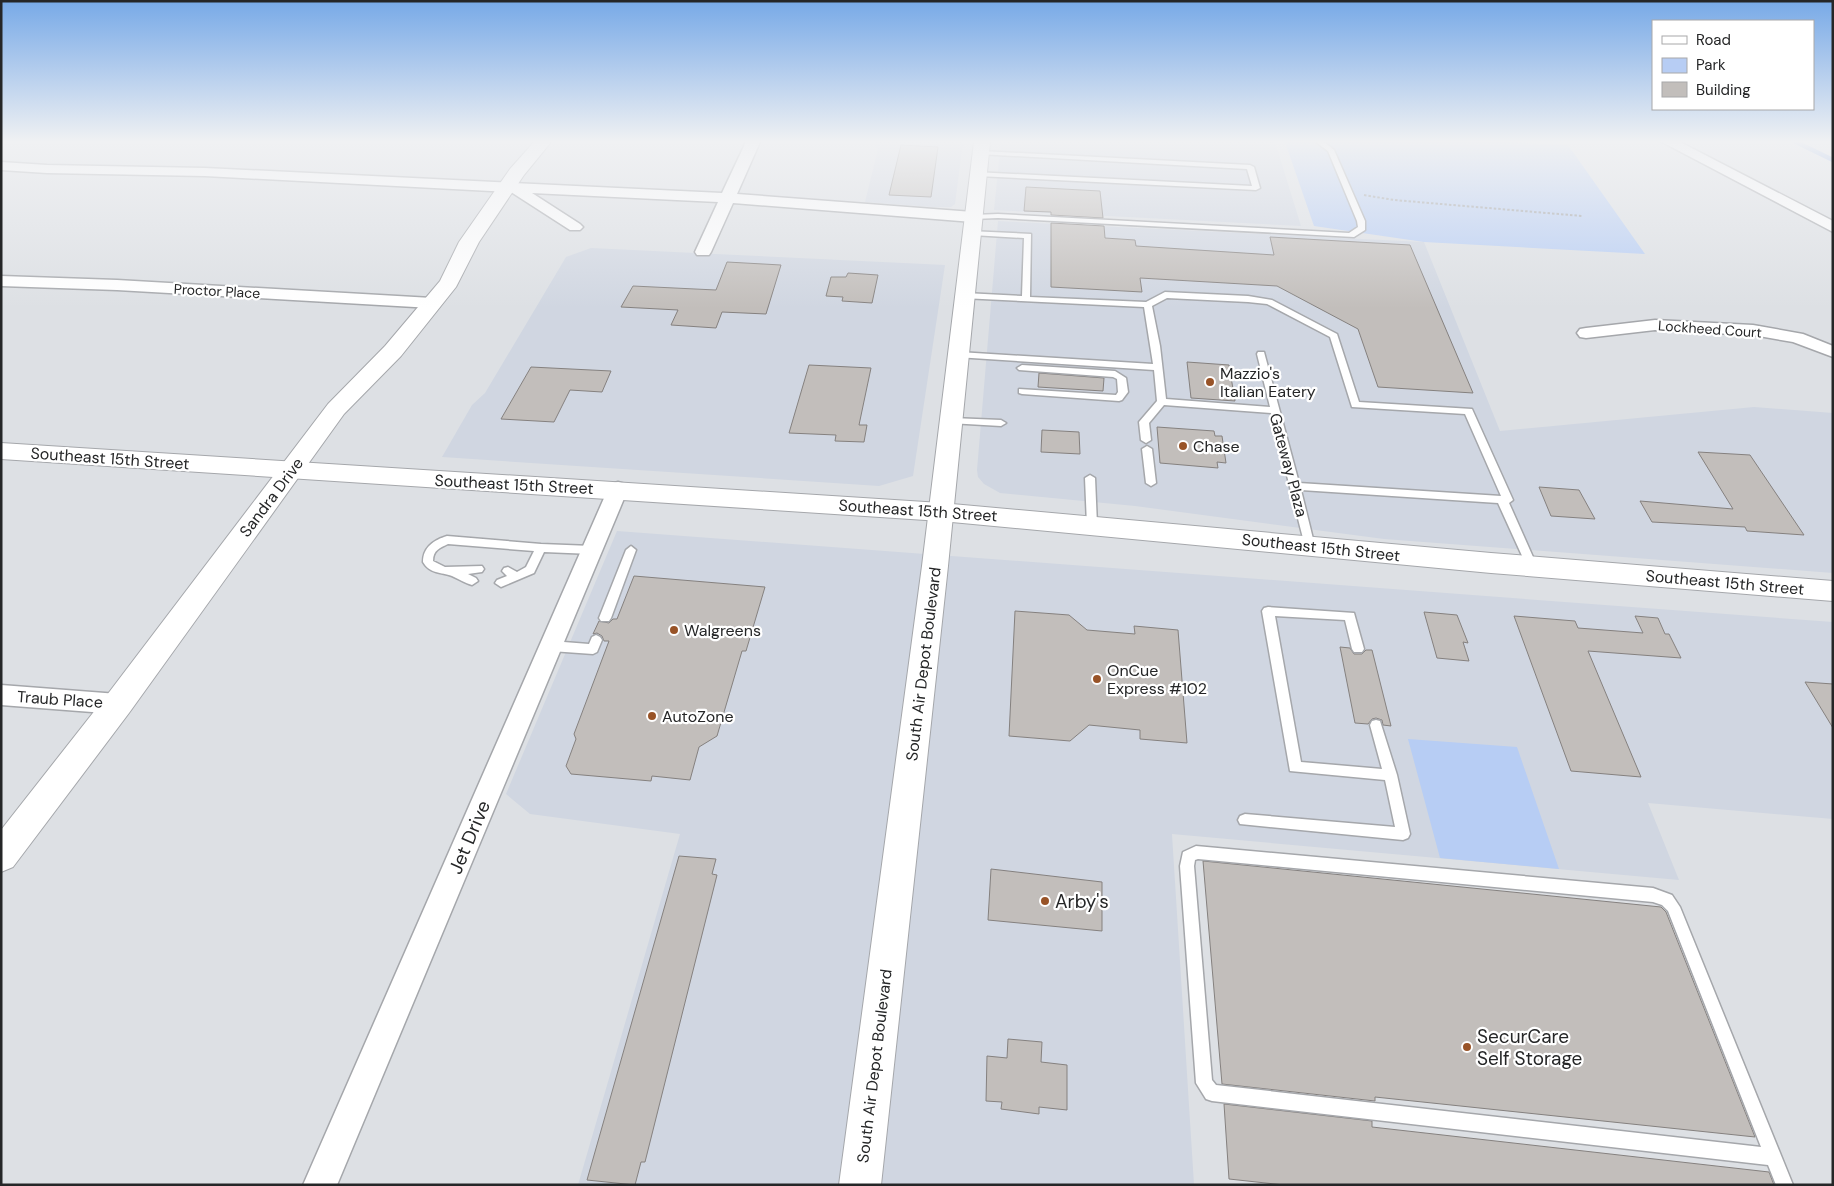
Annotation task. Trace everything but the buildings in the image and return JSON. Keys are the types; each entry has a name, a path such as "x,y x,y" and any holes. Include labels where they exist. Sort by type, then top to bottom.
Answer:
{"main road":[{"name":"Sandra Drive","path":"1,856 118,704 336,409 393,351 449,283 469,242 503,197"},
{"name":"South Air Depot Boulevard","path":"860,1185 952,421 976,197"},
{"name":"Southeast 15th Street","path":"1,451 292,469 395,478 618,489 941,512 1310,547 1833,591"}],"street":[{"path":"528,197 575,227"},
{"path":"715,197 973,225"},
{"path":"1776,197 1833,227"},
{"path":"703,252 728,198"},
{"name":"Proctor Place","path":"1,281 432,302"},
{"name":"Lockheed Court","path":"1586,333 1655,325 1753,330 1797,338 1833,352"},
{"name":"Jet Drive","path":"320,1185 618,489"},
{"name":"Traub Place","path":"1,694 118,704"}],"lane":[{"path":"973,225 998,216 1351,234 1362,228 1351,197"},
{"path":"973,225 1028,236 1026,299"},
{"path":"965,296 1148,304 1165,295 1248,299 1269,302 1334,336 1354,404 1469,411 1508,500 1295,486"},
{"path":"1148,304 1156,346 1162,402"},
{"name":"Gateway Plaza","path":"1261,354 1310,547"},
{"path":"959,355 1157,367"},
{"path":"1022,368 1115,374 1122,378 1123,392 1119,398 1022,392"},
{"path":"1162,402 1274,410"},
{"path":"1152,483 1144,422 1162,402"},
{"path":"952,421 1001,423"},
{"path":"1090,478 1092,525"},
{"path":"1502,500 1532,566"},
{"path":"472,581 455,572 432,567 428,562 428,556 433,547 447,540 541,548 592,550"},
{"path":"501,584 512,574 530,570 541,548"},
{"path":"605,618 631,550"},
{"path":"455,572 478,569"},
{"path":"1358,649 1350,616 1268,611 1295,767 1390,775"},
{"path":"551,646 593,649 596,640"},
{"path":"1245,820 1403,834 1390,775 1376,725"},
{"path":"1774,1157 1351,1107 1212,1093 1204,1083 1187,866 1188,857 1196,852 1653,895 1667,900 1673,906 1774,1157 1785,1185"}],"path":[{"path":"1379,197 1582,216"}],"shaded area":[{"path":"866,197 956,197 955,204 951,207 865,202"},
{"path":"995,197 1292,197 1301,226 994,210"},
{"path":"998,221 1424,242 1500,431 1754,407 1833,413 1833,573 1384,539 1135,506 1000,493 984,484 978,477 977,470"},
{"path":"591,248 945,265 913,476 879,486 442,457 472,405 485,393 566,257"},
{"path":"617,531 1833,622 1833,819 1648,803 1679,880 1172,834 1194,1185 578,1185 680,834 530,814 506,794"}],"green space":[{"path":"1304,197 1605,197 1645,254 1424,242 1314,226"},
{"path":"1408,739 1517,747 1559,869 1440,858"}],"place":[{"name":"Mazzio's Italian Eatery","path":"1210,382"},
{"name":"Chase","path":"1183,446"},
{"name":"Walgreens","path":"674,630"},
{"name":"OnCue Express #102","path":"1097,679"},
{"name":"AutoZone","path":"652,716"},
{"name":"Arby's","path":"1045,901"},
{"name":"SecurCare Self Storage","path":"1467,1047"}]}
